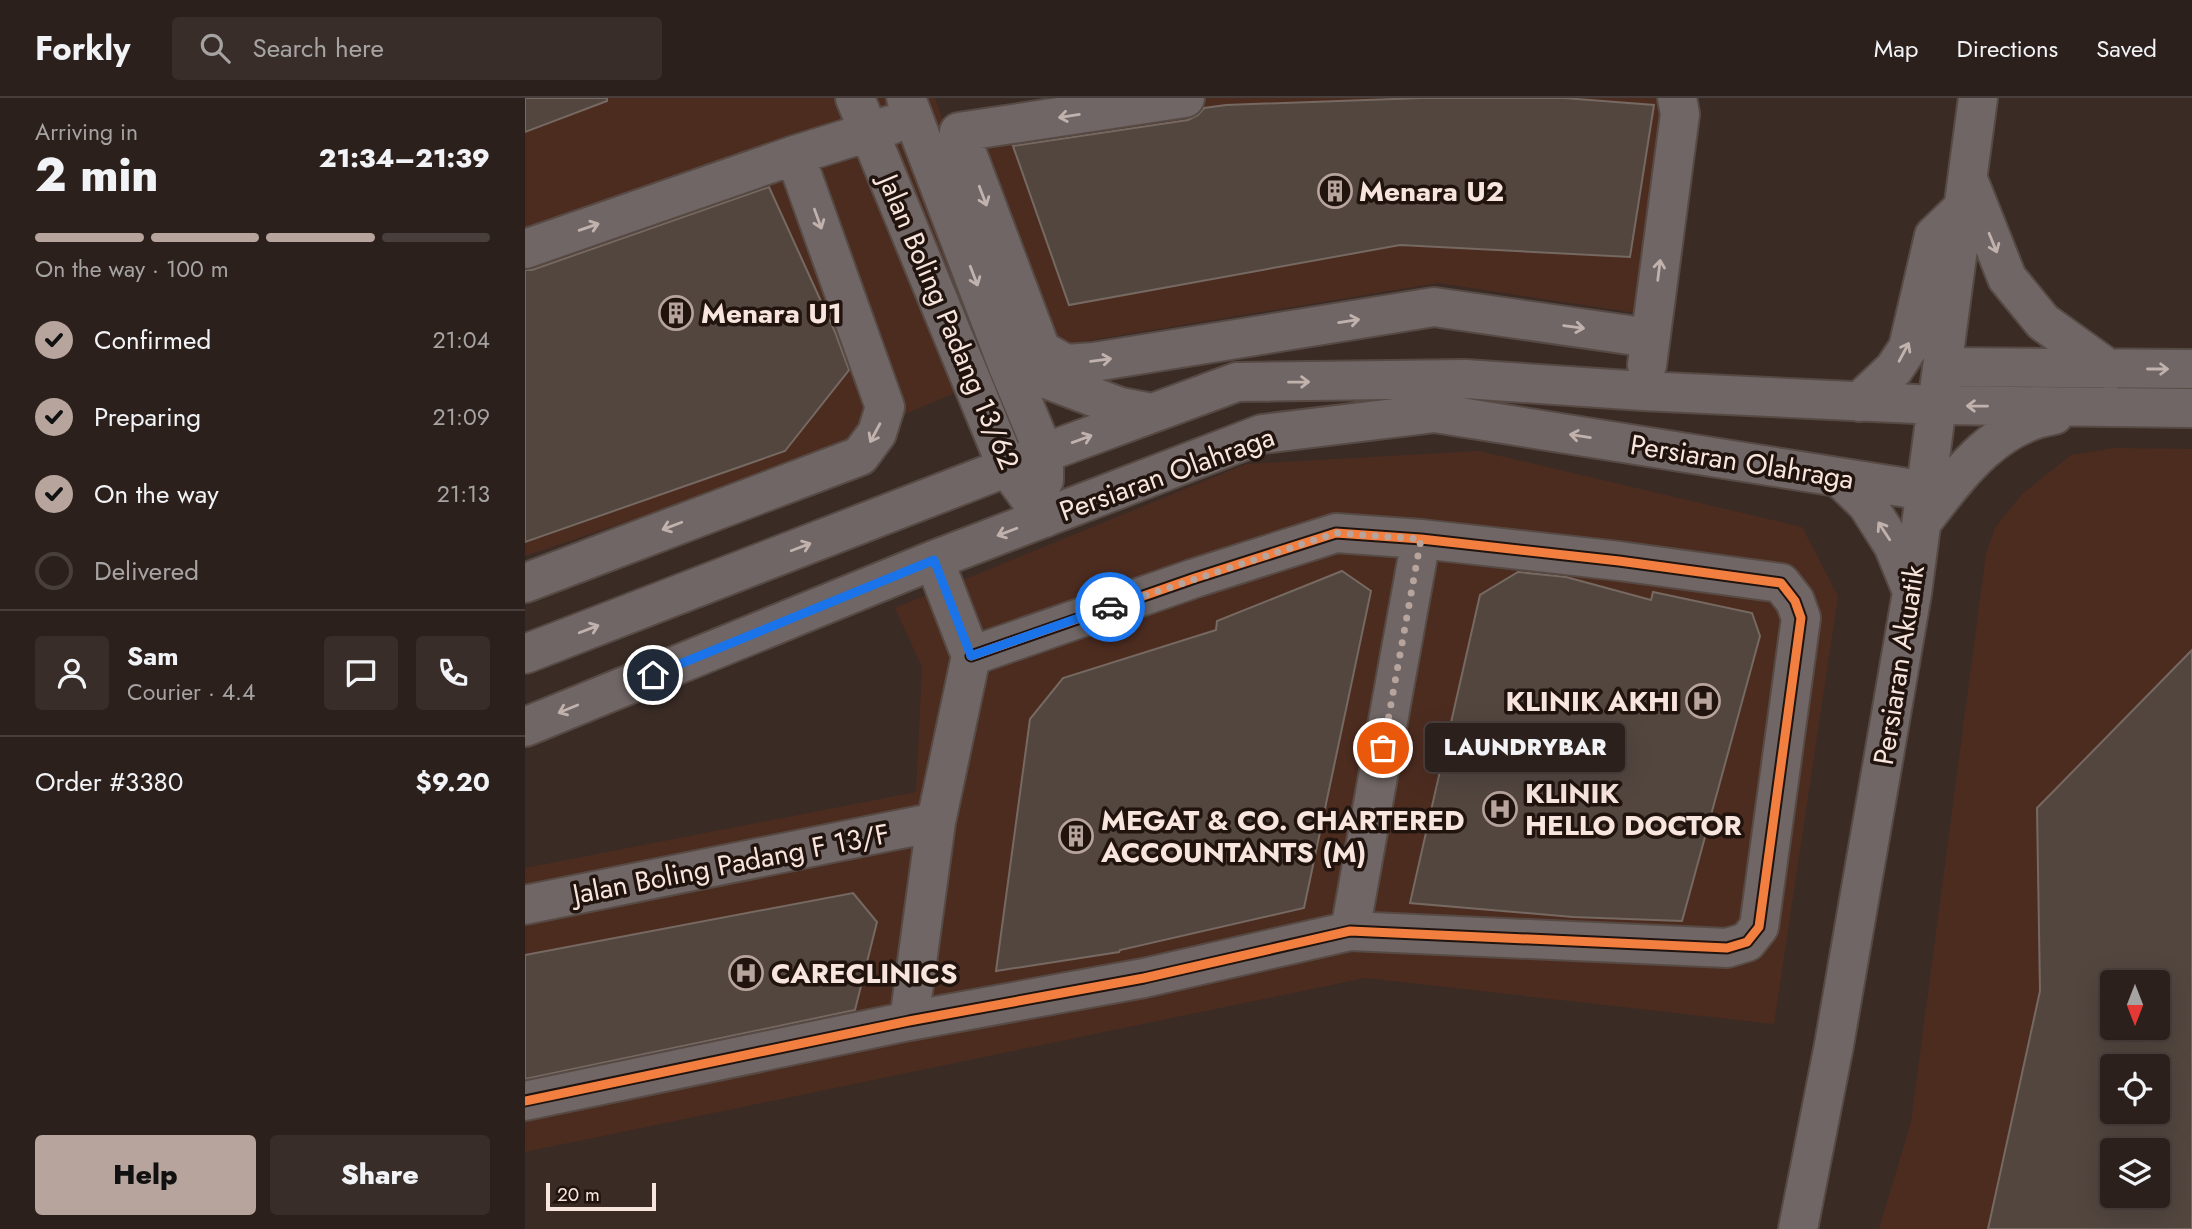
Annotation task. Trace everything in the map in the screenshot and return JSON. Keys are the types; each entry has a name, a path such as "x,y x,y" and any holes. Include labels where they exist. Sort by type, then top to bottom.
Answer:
{"street":[{"path":"1185,98 959,132 1041,350 1066,364 1094,362 1434,307 1650,338"},
{"path":"1643,391 1680,114 1677,98"},
{"name":"Persiaran Akuatik","path":"1798,1229 1835,1045 1912,593 1978,98"},
{"path":"525,249 832,144 862,115 910,107"},
{"name":"Jalan Boling Padang 13/62","path":"910,107 1007,364 1044,453 1044,517"},
{"name":"Jalan Boling Padang 13/62","path":"862,115 1007,467 1044,517"},
{"path":"525,583 860,456 877,433 885,407 795,155"},
{"path":"1859,402 1894,369 1908,348 1934,236 1966,194 2007,278 2043,322 2110,370"},
{"path":"1007,364 1121,407 1152,413"},
{"path":"1943,367 2192,369"},
{"name":"Persiaran Olahraga","path":"525,654 1007,467 1237,382 1465,379 1859,402 2108,407"},
{"path":"1924,507 1998,438 2039,418 2108,407 2192,408"},
{"name":"Persiaran Olahraga","path":"525,727 934,560 1262,434 1436,413 1841,479 1924,507"},
{"path":"1841,479 1867,504 1893,545 1912,593"},
{"path":"525,1101 909,1021 1144,978 1350,932 1727,948 1747,942 1759,927 1801,618 1795,601 1781,583 1619,561 1421,539 1336,533 1195,578 971,656"},
{"path":"1350,932 1421,539"},
{"path":"909,1021 936,822 971,656 934,560"},
{"name":"Jalan Boling Padang F 13/F","path":"525,905 936,822"}],"shaded area":[{"path":"525,98 935,98 943,120 1095,98 1664,98 1636,313 1438,283 1074,343 739,484 525,556"},
{"path":"2115,448 2192,449 2192,1229 1879,1229 1911,1122 1986,554 1995,528 2022,494 2071,455"},
{"path":"1479,451 1802,527 1838,596 1774,1024 1365,978 525,1152 525,868 916,792 922,667 895,608 1246,464"}],"building":[{"path":"525,98 607,98 607,101 525,132"},
{"name":"Menara U2","path":"1422,98 1564,98 1654,105 1630,257 1400,245 1069,305 1013,146 1188,120 1204,108 1226,105"},
{"name":"Menara U1","path":"769,187 835,332 849,370 785,451 525,542 525,270 532,270"},
{"path":"1342,571 1371,591 1304,908 1119,952 996,971 1030,719 1063,678 1216,630 1217,621"},
{"path":"1518,572 1566,577 1651,600 1653,592 1752,613 1760,636 1682,921 1573,917 1410,903 1480,595"},
{"path":"2192,650 2192,1229 1988,1229 2040,991 2037,808"},
{"path":"853,893 877,922 855,1010 525,1079 525,955"}],"cycle path":[{"path":"525,1101 909,1021 1144,978 1350,931 1727,948 1747,942 1759,927 1801,618 1795,601 1781,583 1619,561 1421,539 1336,533 1195,578 971,656"}],"way so far":[{"path":"1110,607 1336,533 1421,539 1383,748"}],"place":[{"name":"Menara U2","path":"1335,191"},
{"name":"Menara U1","path":"676,313"},
{"name":"KLINIK AKHI","path":"1703,701"},
{"name":"LAUNDRYBAR","path":"1383,748"},
{"name":"KLINIK HELLO DOCTOR","path":"1500,809"},
{"name":"MEGAT & CO. CHARTERED ACCOUNTANTS (M)","path":"1076,836"},
{"name":"CARECLINICS","path":"746,973"}],"route":[{"path":"653,675 934,560 971,656 1110,607"}]}
